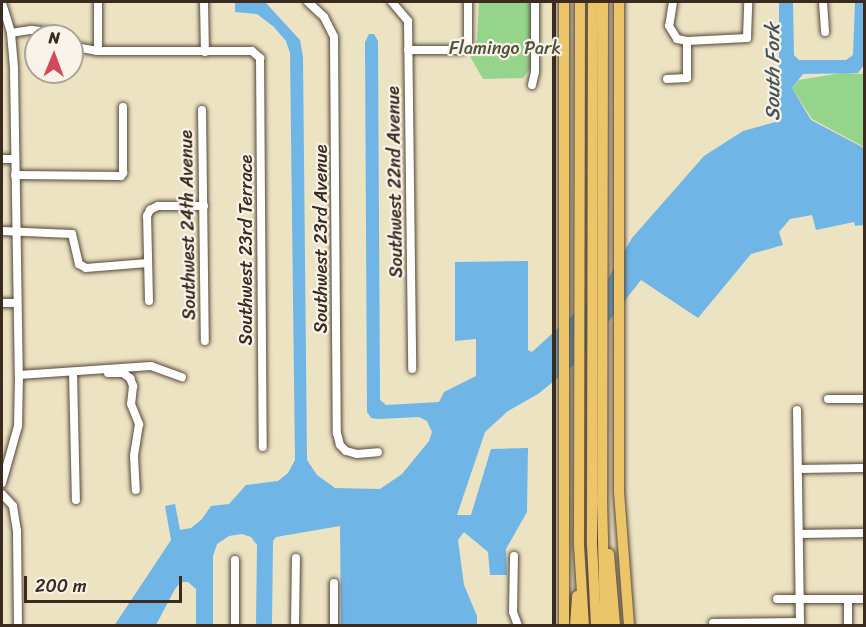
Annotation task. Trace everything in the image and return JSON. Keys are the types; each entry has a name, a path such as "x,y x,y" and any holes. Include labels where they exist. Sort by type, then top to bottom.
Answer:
{"highway":[{"path":"564,2 564,626"},
{"path":"580,2 596,626"},
{"path":"581,80 586,2"},
{"path":"586,626 593,545 591,320 593,2"},
{"path":"603,2 601,80 602,499 593,545 605,626"},
{"path":"619,2 619,473 622,552 629,626"},
{"path":"575,626 580,559 593,545"},
{"path":"593,545 615,626"},
{"path":"580,559 586,626"}],"street":[{"path":"98,2 98,51"},
{"path":"84,49 98,51 205,51 204,2"},
{"name":"Southwest 23rd Avenue","path":"308,2 324,17 334,37 337,434 340,446 346,451 357,454 378,452"},
{"name":"Southwest 22nd Avenue","path":"392,2 408,21 412,369"},
{"path":"408,50 456,51 468,44 468,2"},
{"path":"532,85 535,72 535,2"},
{"path":"673,2 669,26 677,39 687,41 747,38 747,2"},
{"path":"823,2 825,32"},
{"path":"2,3 11,33 19,375 18,426 2,483"},
{"path":"11,33 24,31"},
{"path":"667,79 687,78 687,41"},
{"name":"Southwest 23rd Terrace","path":"205,51 252,51 260,58 263,447"},
{"path":"15,175 121,176 123,173 123,107"},
{"name":"Southwest 24th Avenue","path":"202,110 205,341"},
{"path":"2,159 15,159"},
{"path":"149,301 147,216 150,210 158,206 204,207"},
{"path":"2,231 72,234 79,264 86,268 148,263"},
{"path":"2,303 18,303"},
{"path":"19,375 150,366 182,377"},
{"path":"92,371 123,374 130,378 133,386 131,404 139,424 134,456 136,490"},
{"path":"73,372 76,500"},
{"path":"828,399 864,399"},
{"path":"713,624 800,624 797,410"},
{"path":"798,469 864,468"},
{"path":"2,494 13,506 17,531 18,626"},
{"path":"800,534 864,533"},
{"path":"514,556 513,612 518,626"},
{"path":"295,626 296,558"},
{"path":"235,560 235,626"},
{"path":"334,583 334,626"},
{"path":"777,599 864,599"},
{"path":"848,599 848,626"}],"green space":[{"name":"Flamingo Park","path":"479,2 533,2 533,65 523,78 483,79 468,53 477,40"},
{"path":"841,73 864,74 864,147 812,119 792,88 799,80"}],"water":[{"path":"235,2 265,2 300,40 303,57 307,460 317,475 335,488 380,489 402,474 429,441 432,432 427,421 419,417 378,419 371,418 367,412 365,42 369,34 374,34 378,41 380,400 386,405 439,402 444,392 476,376 476,339 455,341 455,262 528,261 528,350 532,352 603,287 632,238 704,156 743,131 779,121 779,2 793,2 794,55 799,60 846,60 853,55 855,2 864,2 864,65 858,73 803,74 792,88 811,120 864,148 864,225 855,226 854,222 816,230 812,215 790,219 779,232 783,245 751,254 698,318 641,280 575,364 538,394 508,411 485,432 457,515 471,515 491,449 528,448 527,512 506,549 507,575 490,575 488,552 464,532 458,540 464,585 477,616 477,625 341,625 340,526 276,537 273,541 272,625 256,625 257,545 251,537 242,534 229,536 217,544 213,556 213,625 196,625 196,589 188,582 181,582 156,625 114,626 171,540 165,506 175,504 180,530 191,528 202,519 211,506 229,504 246,485 278,481 288,473 295,460 290,53 286,41 274,27 257,14 235,12"}],"railway":[{"path":"554,2 554,626"}],"water label":[{"name":"South Fork","path":"772,72"}]}
